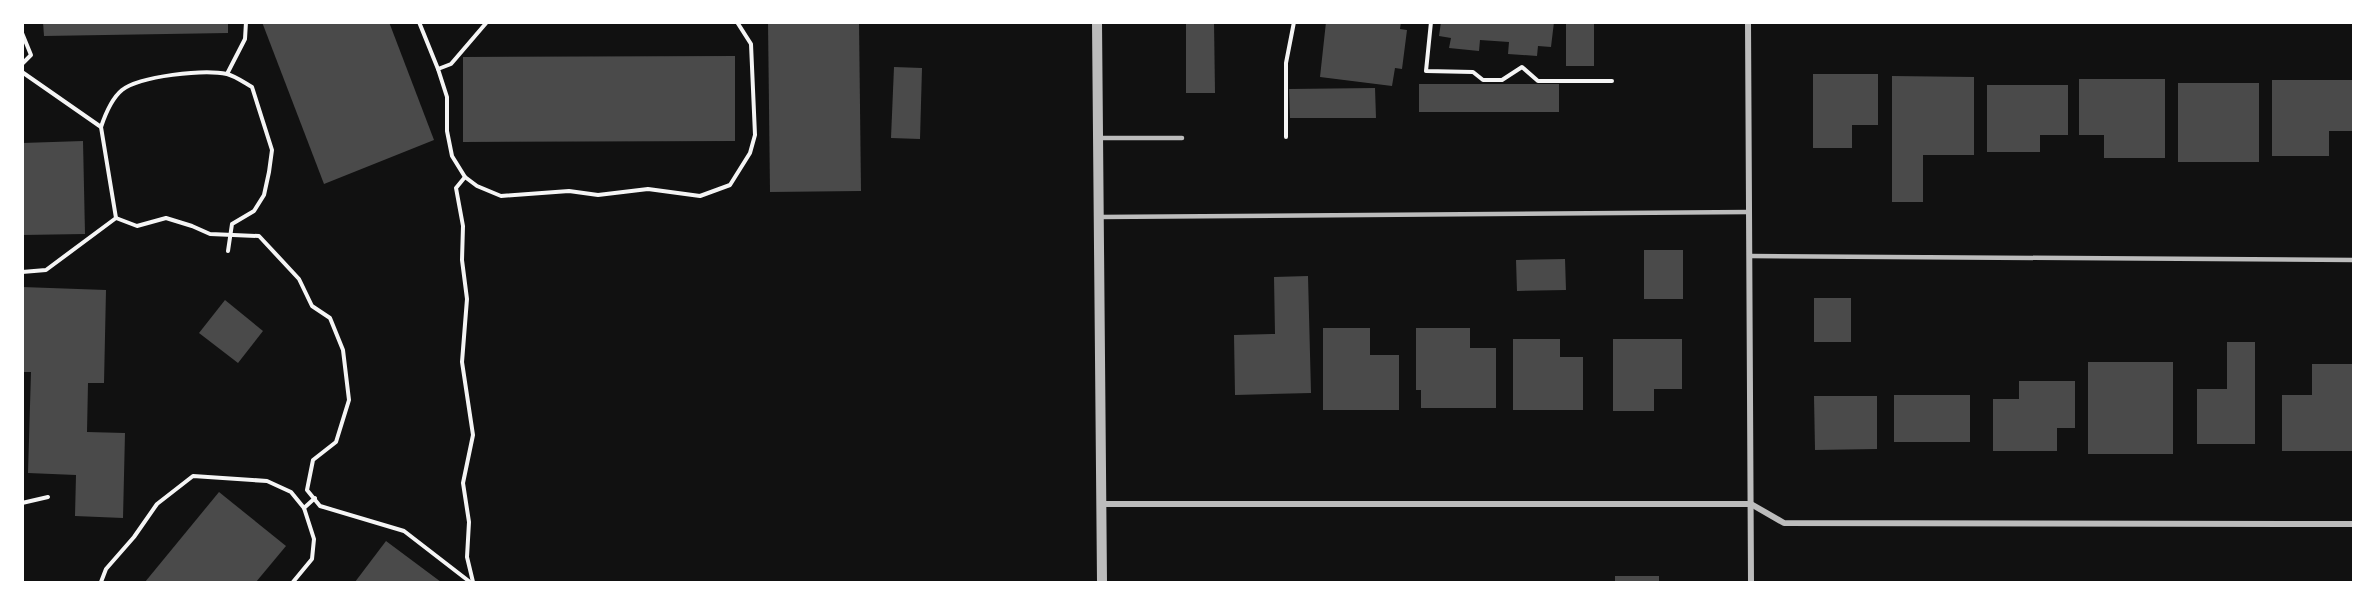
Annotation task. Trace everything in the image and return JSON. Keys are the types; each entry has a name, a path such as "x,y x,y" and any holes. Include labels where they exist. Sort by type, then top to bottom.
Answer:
{"street":[{"path":"1097,22 1102,582"},
{"path":"1748,22 1751,582"},
{"path":"1102,504 1751,504 1784,523 2354,524"}],"lane":[{"path":"1098,138 1182,138"},
{"path":"1099,217 1749,212"},
{"path":"1750,256 2354,260"}],"path":[{"path":"227,74 245,39 246,22"},
{"path":"419,22 447,97 447,131 452,156 465,177 477,186 501,196 569,191 598,195 648,189 700,196 730,184 750,153 755,135 751,44 737,22"},
{"path":"438,69 451,64 487,22"},
{"path":"1286,138 1286,63 1294,22"},
{"path":"1431,22 1426,70 1473,72 1483,80 1502,80 1522,67 1538,81 1612,81"},
{"path":"22,33 31,55 22,64"},
{"path":"22,72 101,127"},
{"path":"116,218 101,127 106,112 120,91 138,81 177,74 227,74 252,87 272,150 264,195 254,211 232,224 228,251"},
{"path":"465,177 456,188 463,226 462,260 467,299 462,362 473,435 463,483 469,522 467,556 471,582"},
{"path":"116,218 137,226 166,218 210,234 259,236 299,279 312,306 330,318 343,350 350,400 336,442 313,459 307,490 320,506 404,531 471,582"},
{"path":"22,272 46,270 116,218"},
{"path":"101,582 106,569 134,537 158,504 193,477 267,481 291,492 304,508 314,538 312,559 293,582"},
{"path":"22,503 48,497"},
{"path":"304,508 315,498"}],"building":[{"path":"43,22 228,22 228,33 44,36"},
{"path":"262,22 389,22 434,140 324,184"},
{"path":"768,22 859,22 861,191 770,192"},
{"path":"1186,22 1214,22 1215,93 1186,93"},
{"path":"1326,22 1401,22 1400,29 1407,30 1402,69 1395,68 1392,86 1320,77"},
{"path":"1441,22 1554,22 1551,47 1538,46 1537,56 1508,54 1509,42 1480,40 1479,51 1449,48 1451,38 1439,36"},
{"path":"1566,22 1594,22 1594,66 1566,66"},
{"path":"735,56 735,141 463,142 463,57"},
{"path":"894,67 922,68 920,139 891,138"},
{"path":"1813,74 1878,74 1878,125 1852,125 1852,148 1813,148"},
{"path":"1892,76 1974,77 1974,155 1923,155 1923,202 1892,202"},
{"path":"2079,79 2165,79 2165,158 2104,158 2104,135 2079,135"},
{"path":"2272,80 2354,80 2354,131 2329,131 2329,156 2272,156"},
{"path":"2178,83 2259,83 2259,162 2178,162"},
{"path":"1419,84 1559,84 1559,112 1419,112"},
{"path":"1987,85 2068,85 2068,135 2040,135 2040,152 1987,152"},
{"path":"1375,88 1376,118 1290,118 1289,89"},
{"path":"83,141 85,234 22,235 22,143"},
{"path":"1644,250 1683,250 1683,299 1644,299"},
{"path":"1565,259 1566,290 1517,291 1516,260"},
{"path":"1308,276 1311,393 1235,395 1234,335 1275,334 1274,277"},
{"path":"22,287 106,290 104,383 88,383 87,432 125,433 123,518 75,516 76,475 28,473 31,372 22,372"},
{"path":"1814,298 1851,298 1851,342 1814,342"},
{"path":"225,300 263,331 238,363 199,333"},
{"path":"1323,328 1370,328 1370,355 1399,355 1399,410 1323,410"},
{"path":"1416,328 1470,328 1470,348 1496,348 1496,408 1421,408 1421,390 1416,390"},
{"path":"1513,339 1560,339 1560,357 1583,357 1583,410 1513,410"},
{"path":"1613,339 1682,339 1682,389 1654,389 1654,411 1613,411"},
{"path":"2227,342 2255,342 2255,444 2197,444 2197,389 2227,389"},
{"path":"2088,362 2173,362 2173,454 2088,454"},
{"path":"2312,364 2354,364 2354,451 2282,451 2282,395 2312,395"},
{"path":"2019,381 2075,381 2075,428 2057,428 2057,451 1993,451 1993,399 2019,399"},
{"path":"1894,395 1970,395 1970,442 1894,442"},
{"path":"1814,396 1877,396 1877,449 1815,450"},
{"path":"219,492 286,546 256,582 145,582"},
{"path":"386,541 441,582 355,582"},
{"path":"1615,576 1659,576 1659,582 1615,582"}]}
